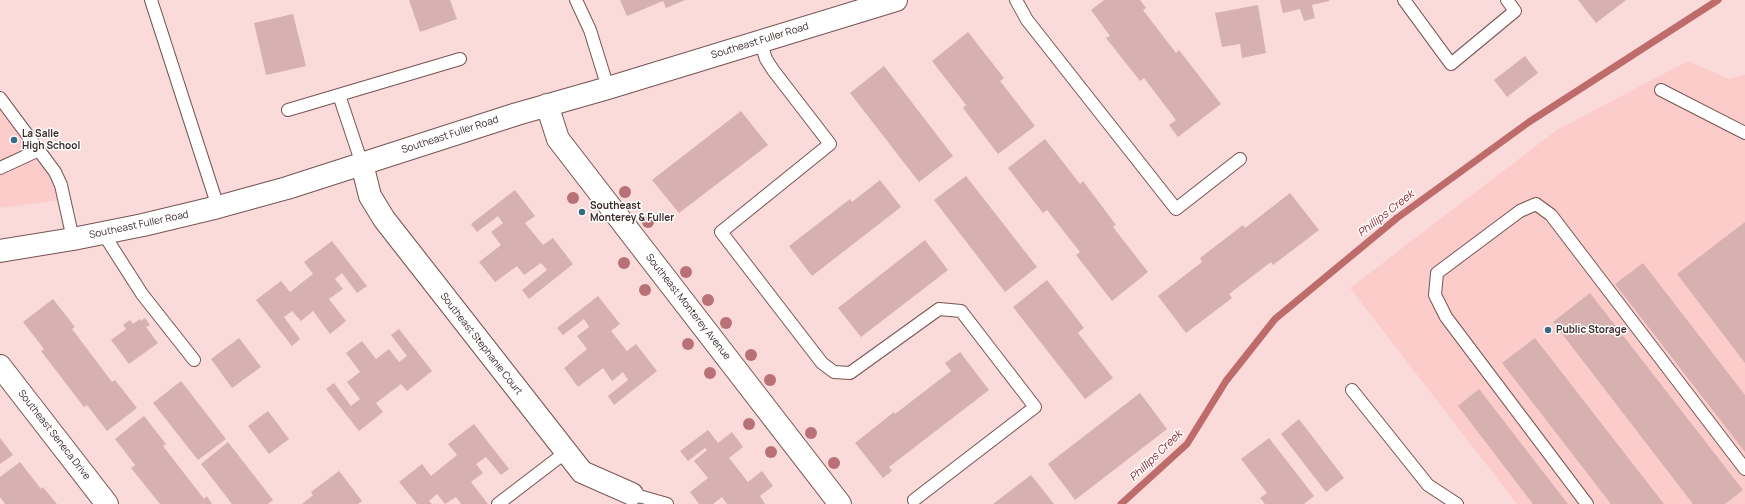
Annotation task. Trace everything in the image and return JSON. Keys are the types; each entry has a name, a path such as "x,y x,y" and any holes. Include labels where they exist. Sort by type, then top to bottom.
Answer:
{"street":[{"name":"Southeast Fuller Road","path":"0,251 103,233 218,207 287,188 547,105 608,88 896,0"},
{"name":"Southeast Monterey Avenue","path":"547,105 558,139 840,504"},
{"name":"Southeast Stephanie Court","path":"362,164 370,196 384,219 582,472 634,499"},
{"name":"Southeast Seneca Drive","path":"0,366 107,504"}],"lane":[{"path":"151,0 218,207"},
{"path":"576,0 590,30 608,88"},
{"path":"1016,0 1027,20 1176,209 1240,159"},
{"path":"1404,0 1451,64 1515,11 1507,0"},
{"path":"760,41 766,59 773,70 830,144 721,232 822,363 834,372 850,373 939,309 961,311 1035,407 914,500"},
{"path":"288,110 460,59"},
{"path":"1661,90 1745,133"},
{"path":"339,95 362,164"},
{"path":"0,98 55,172 61,186 73,239"},
{"path":"0,168 39,150"},
{"path":"1587,504 1446,317 1435,295 1437,273 1520,211 1536,204 1551,215 1745,469"},
{"path":"103,233 142,294 194,360"},
{"path":"1352,390 1428,485 1457,504"},
{"path":"498,504 566,452"},
{"path":"634,499 667,504"}],"shaded area":[{"name":"Public Storage","path":"1688,61 1729,79 1745,75 1745,504 1517,504 1350,288 1557,130"},
{"name":"La Salle High School","path":"0,104 55,176 61,200 0,208"}],"building":[{"path":"409,0 450,0 457,19 420,32"},
{"path":"620,0 685,0 666,8 663,1 627,16"},
{"path":"1104,0 1140,0 1146,8 1143,10 1176,53 1179,50 1221,104 1178,137 1169,125 1176,120 1144,78 1140,81 1106,38 1110,36 1091,10"},
{"path":"1280,0 1329,1 1312,5 1315,18 1304,21 1300,9 1283,13"},
{"path":"1578,0 1626,0 1596,23"},
{"path":"1258,5 1266,53 1242,58 1240,44 1222,47 1215,13"},
{"path":"293,14 306,66 266,75 254,23"},
{"path":"968,32 1004,78 1000,81 1035,126 998,154 963,108 966,105 932,61"},
{"path":"1525,56 1538,73 1507,97 1494,80"},
{"path":"884,66 953,156 919,182 850,93"},
{"path":"741,111 768,145 679,213 652,180"},
{"path":"1045,139 1080,184 1083,181 1116,225 1113,227 1148,272 1112,301 1076,255 1080,252 1047,210 1043,213 1008,168"},
{"path":"966,176 1037,267 1005,292 934,200"},
{"path":"880,180 901,207 812,276 789,246 850,199 852,202"},
{"path":"515,190 535,216 525,223 543,245 553,238 573,264 529,299 522,290 547,270 541,263 524,275 517,266 495,282 479,262 501,245 491,232 503,223 498,216 477,232 471,224"},
{"path":"1290,193 1319,230 1273,265 1271,262 1229,294 1232,298 1186,333 1158,296 1202,262 1200,258 1243,225 1245,228"},
{"path":"1745,222 1745,363 1677,274"},
{"path":"925,240 948,270 861,337 838,308"},
{"path":"332,241 367,286 357,293 342,273 335,279 343,289 329,299 346,321 330,334 313,311 301,321 292,311 284,317 300,339 292,346 256,300 281,281 290,292 313,274 304,262"},
{"path":"1643,263 1745,395 1745,452 1615,284"},
{"path":"1047,280 1084,328 1078,333 1113,378 1085,399 1013,307"},
{"path":"1590,293 1743,490 1725,504 1693,504 1553,322"},
{"path":"598,296 620,324 611,331 627,351 636,344 657,371 614,405 608,396 628,380 623,372 612,381 603,368 578,387 564,368 587,349 577,336 589,327 584,319 563,335 557,328"},
{"path":"53,299 75,327 72,329 112,382 115,380 137,408 107,431 87,405 84,407 41,351 44,349 23,322"},
{"path":"145,318 150,325 146,327 158,343 129,364 111,340 126,329 123,325 130,320 133,324 140,319 141,321"},
{"path":"399,329 432,371 407,391 401,384 376,403 383,412 359,431 326,389 334,383 351,406 360,399 347,382 360,372 346,353 362,341 376,359 389,349 399,362 407,356 391,335"},
{"path":"239,338 261,367 232,388 211,359"},
{"path":"1535,338 1664,504 1611,504 1502,363"},
{"path":"960,352 989,390 889,467 892,471 883,478 855,443 894,412 895,414 951,371 945,363"},
{"path":"181,381 226,439 198,460 153,403"},
{"path":"1479,389 1568,504 1533,504 1458,406"},
{"path":"1140,393 1167,429 1075,500 1048,464"},
{"path":"268,411 289,439 269,454 248,426"},
{"path":"144,416 166,444 163,446 204,499 207,496 212,504 160,504 131,468 135,465 115,439"},
{"path":"1299,419 1344,478 1326,492 1281,434"},
{"path":"474,424 509,469 501,475 486,457 476,464 483,473 471,482 488,504 461,504 456,497 445,504 437,494 429,501 432,504 417,504 399,482 422,464 431,476 457,455 448,444"},
{"path":"708,430 718,443 732,432 743,447 729,458 748,482 762,471 773,486 760,496 765,504 727,504 722,497 713,504 699,504 690,492 708,478 694,461 707,450 705,448 688,461 680,451"},
{"path":"0,438 13,455 0,464"},
{"path":"1269,438 1314,496 1304,504 1265,504 1260,498 1267,493 1241,459"},
{"path":"228,442 273,500 268,504 232,504 201,464"},
{"path":"20,462 41,489 43,487 57,504 5,504 0,497 0,477"},
{"path":"339,471 362,501 358,504 302,504 313,495 311,492"},
{"path":"1031,475 1054,504 993,504"}],"waterway":[{"name":"Phillips Creek","path":"1121,504 1187,444 1226,381 1275,319 1397,218 1529,122 1718,0"}],"place":[{"name":"La Salle High School","path":"14,140"},
{"name":"Southeast Monterey & Fuller","path":"582,212"},
{"name":"Public Storage","path":"1548,330"}]}
